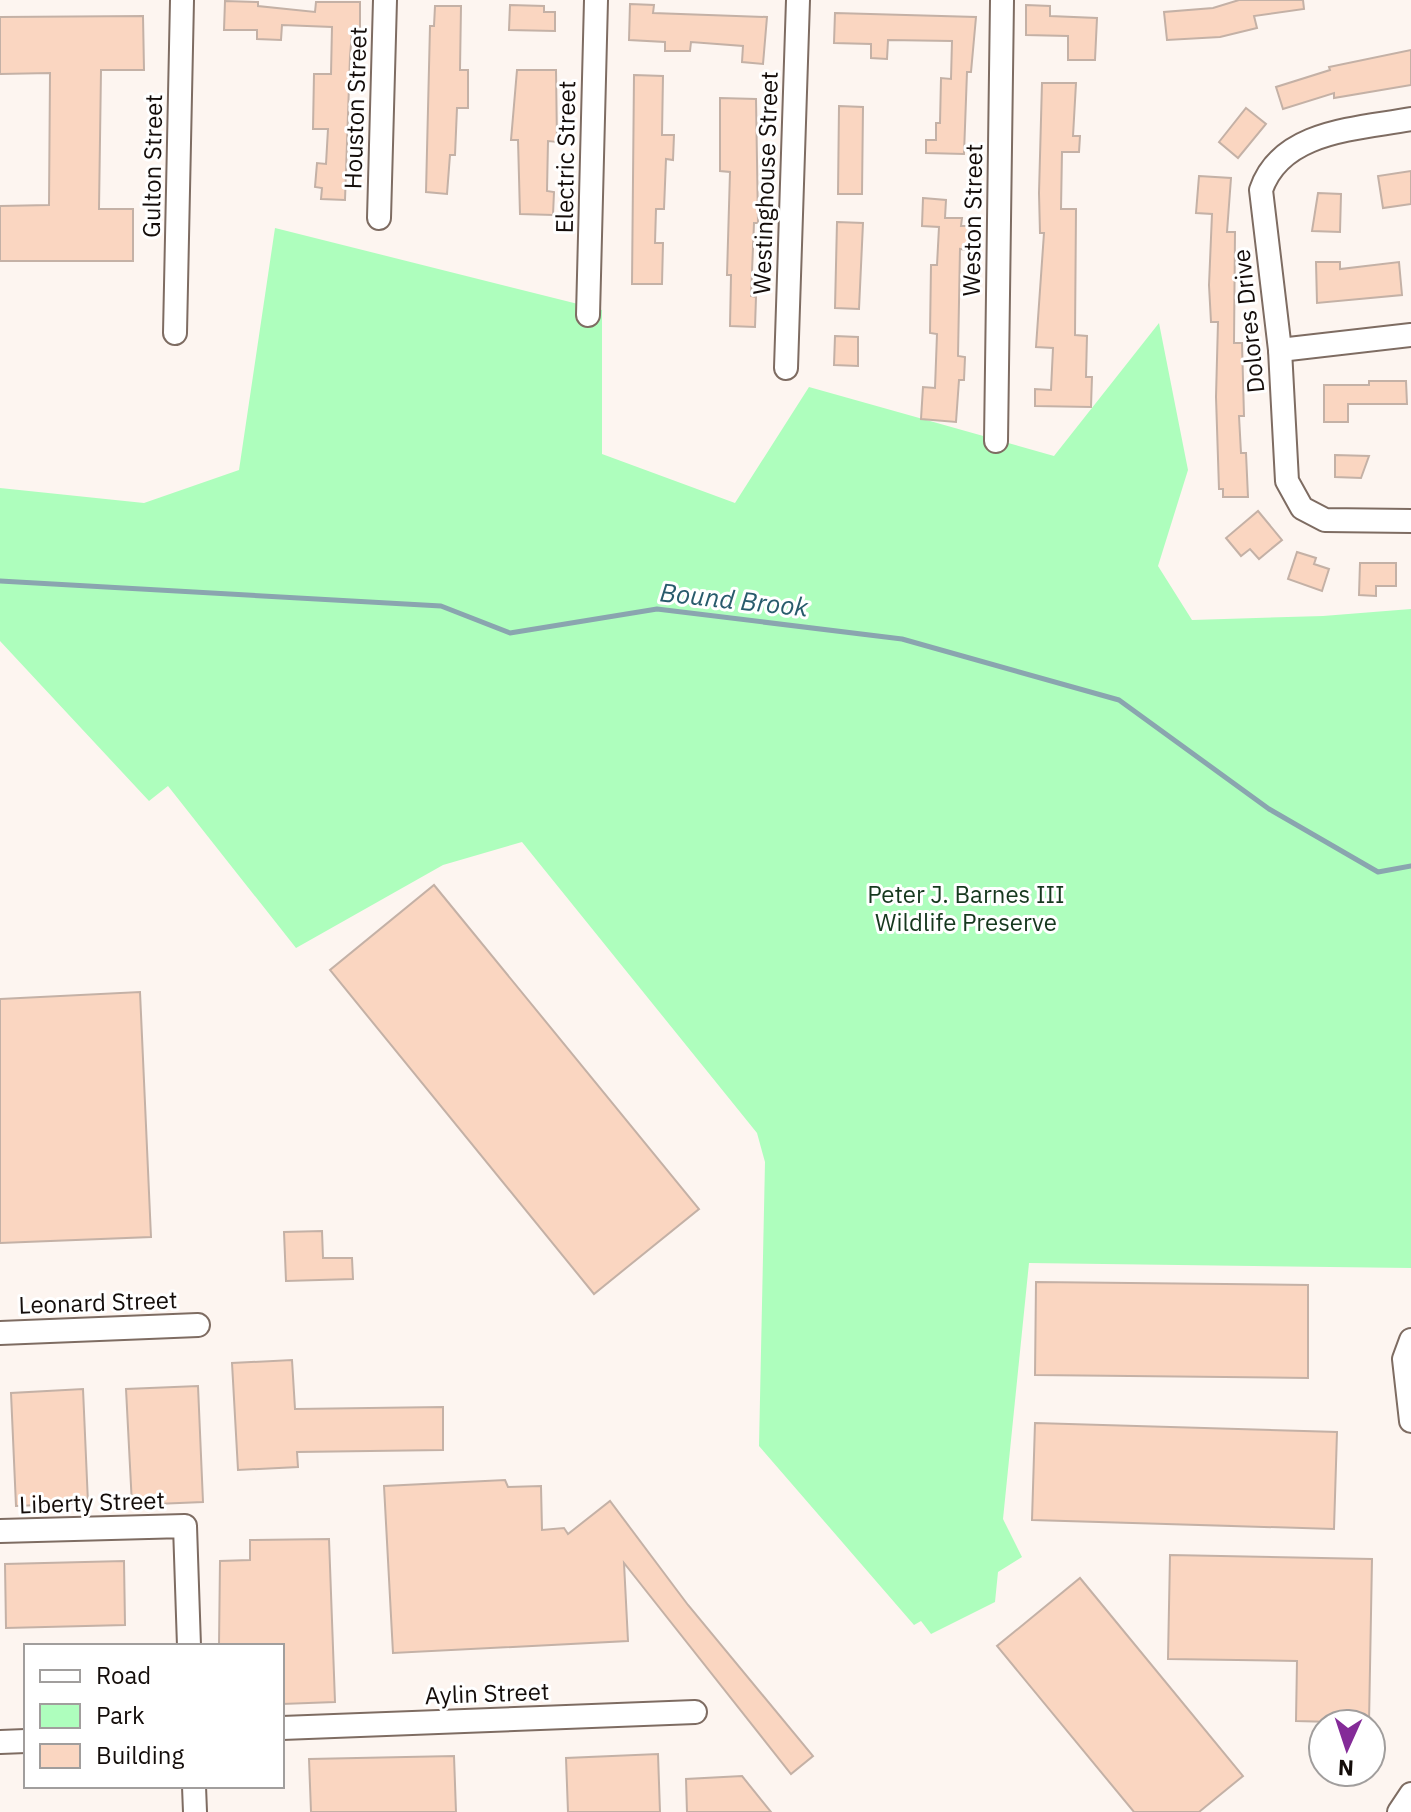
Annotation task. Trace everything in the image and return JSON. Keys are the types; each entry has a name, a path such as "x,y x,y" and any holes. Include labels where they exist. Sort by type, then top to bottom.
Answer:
{"street":[{"name":"Gulton Street","path":"175,333 182,0"},
{"name":"Houston Street","path":"379,218 385,0"},
{"name":"Electric Street","path":"588,315 596,0"},
{"name":"Westinghouse Street","path":"786,368 798,0"},
{"name":"Weston Street","path":"996,441 1002,0"},
{"name":"Dolores Drive","path":"1411,119 1301,142 1265,177 1261,190 1280,350 1287,481 1302,508 1325,520 1356,523 1411,521"},
{"path":"1280,350 1411,335"},
{"name":"Leonard Street","path":"0,1333 198,1325"},
{"path":"1411,1340 1404,1359 1411,1421"},
{"name":"Liberty Street","path":"0,1531 185,1526 189,1644"},
{"name":"Aylin Street","path":"284,1728 695,1712"},
{"path":"0,1742 24,1741"},
{"path":"194,1788 195,1812"},
{"path":"1399,1812 1411,1794"}],"green space":[{"name":"Peter J. Barnes III Wildlife Preserve","path":"275,228 602,310 602,454 735,503 809,387 1054,456 1159,323 1188,470 1158,566 1192,620 1323,616 1411,609 1411,1268 1029,1263 1003,1519 1022,1557 998,1572 995,1602 931,1634 921,1621 914,1625 759,1446 765,1162 757,1133 522,842 443,865 296,948 168,786 149,801 0,641 0,488 144,503 239,470"}],"building":[{"path":"1239,0 1303,0 1304,9 1254,16 1257,28 1220,37 1167,40 1164,12 1213,8"},
{"path":"225,1 258,2 258,6 315,12 316,2 360,2 360,32 352,32 350,57 345,200 321,199 322,188 315,187 317,163 326,164 328,129 313,129 314,74 331,74 332,27 282,25 281,40 257,39 257,30 224,30"},
{"path":"630,4 654,5 653,13 767,17 763,64 742,62 743,46 691,42 690,51 665,51 665,42 629,40"},
{"path":"510,5 544,6 544,12 555,12 555,31 509,30"},
{"path":"1026,5 1050,6 1050,16 1097,18 1095,60 1068,60 1068,36 1026,35"},
{"path":"435,6 461,6 460,70 468,70 468,108 457,108 455,155 450,155 447,194 426,192 430,26 434,26"},
{"path":"835,13 976,17 971,72 967,72 964,154 926,153 926,140 936,140 936,123 940,123 941,78 951,79 952,41 888,40 887,59 871,58 871,44 834,43"},
{"path":"143,16 144,70 101,70 99,209 133,209 133,261 0,261 0,206 49,205 50,73 0,74 0,17"},
{"path":"1411,50 1411,85 1334,98 1334,93 1283,109 1276,87 1330,70 1329,67"},
{"path":"517,70 556,70 557,142 548,141 547,191 554,192 553,215 520,214 518,140 511,140"},
{"path":"634,75 663,76 662,135 674,135 673,160 666,159 664,209 656,209 655,243 663,243 662,284 632,284"},
{"path":"1042,83 1076,83 1073,136 1080,136 1079,152 1062,152 1061,209 1076,209 1075,335 1087,336 1086,377 1092,377 1091,407 1035,406 1035,389 1051,390 1053,348 1036,347 1044,233 1040,233 1039,193"},
{"path":"720,98 756,99 758,223 754,223 751,296 756,297 755,327 730,326 731,275 727,275 730,172 720,171"},
{"path":"839,106 863,107 862,194 838,194"},
{"path":"1246,108 1266,124 1238,158 1219,142"},
{"path":"1411,171 1411,204 1383,208 1378,176"},
{"path":"1199,176 1231,178 1227,232 1235,232 1234,343 1242,343 1244,416 1239,416 1241,453 1246,453 1248,497 1223,497 1223,489 1219,489 1216,397 1218,322 1211,322 1209,285 1212,214 1196,213"},
{"path":"1318,193 1341,194 1340,232 1312,231"},
{"path":"923,198 946,200 945,218 962,218 961,226 969,226 968,250 960,249 958,356 965,357 964,380 959,380 956,422 921,419 923,387 935,388 937,334 930,333 931,265 937,265 939,227 922,226"},
{"path":"837,222 863,223 859,309 835,308"},
{"path":"1316,262 1340,262 1340,269 1399,262 1402,295 1317,303"},
{"path":"835,336 858,337 858,366 834,365"},
{"path":"1369,381 1406,381 1407,404 1348,404 1348,422 1324,422 1324,385 1369,385"},
{"path":"1335,455 1369,456 1361,478 1335,477"},
{"path":"1258,511 1282,540 1259,559 1250,549 1241,556 1226,538"},
{"path":"1297,552 1316,558 1314,564 1329,569 1322,591 1288,579"},
{"path":"1360,563 1396,563 1396,586 1376,586 1376,596 1359,595"},
{"path":"434,885 699,1209 594,1294 330,970"},
{"path":"140,992 151,1237 0,1243 0,999"},
{"path":"322,1231 323,1258 352,1258 353,1279 286,1281 284,1232"},
{"path":"1036,1282 1308,1285 1308,1378 1035,1375"},
{"path":"292,1360 295,1409 443,1407 443,1450 297,1452 298,1467 238,1470 232,1363"},
{"path":"198,1386 203,1502 132,1505 126,1389"},
{"path":"83,1389 88,1503 16,1506 11,1393"},
{"path":"1035,1423 1337,1432 1334,1529 1032,1520"},
{"path":"505,1480 508,1487 541,1486 542,1530 564,1528 568,1534 610,1501 688,1605 813,1756 791,1774 624,1563 628,1641 393,1653 384,1486"},
{"path":"329,1539 335,1702 284,1704 284,1644 219,1644 220,1561 250,1560 250,1540"},
{"path":"1170,1555 1372,1559 1369,1708 1307,1708 1307,1721 1296,1721 1297,1661 1168,1659"},
{"path":"124,1561 125,1625 6,1628 5,1564"},
{"path":"1080,1578 1243,1776 1199,1812 1134,1812 997,1646"},
{"path":"658,1754 660,1812 568,1812 566,1758"},
{"path":"454,1756 456,1812 311,1812 309,1759"},
{"path":"742,1776 771,1812 687,1812 686,1779"}],"waterway":[{"name":"Bound Brook","path":"0,581 441,606 510,633 657,609 902,639 1119,700 1269,809 1378,872 1411,866"}]}
